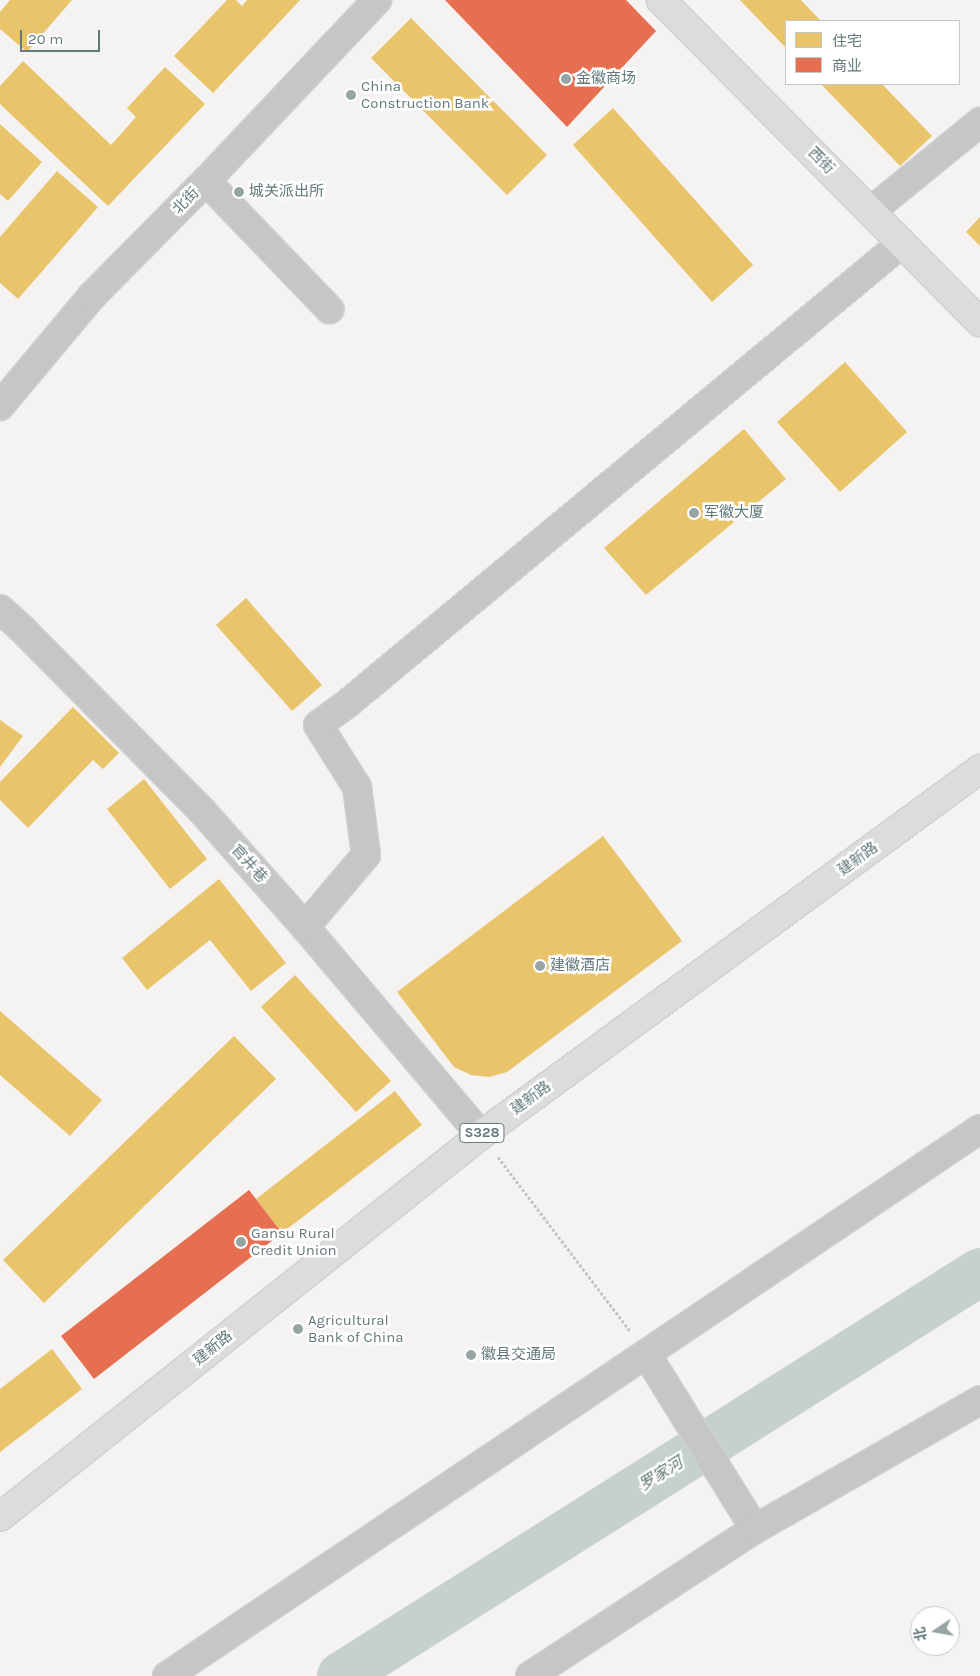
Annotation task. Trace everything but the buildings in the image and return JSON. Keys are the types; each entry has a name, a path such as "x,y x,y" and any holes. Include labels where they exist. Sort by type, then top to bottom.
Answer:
{"main road":[{"name":"西街","path":"662,0 980,322"},
{"name":"建新路","path":"0,1517 481,1134 980,769"}],"street":[{"name":"北街","path":"0,406 92,296 206,181 377,0"},
{"path":"870,211 980,122"},
{"path":"206,181 329,309"},
{"path":"305,927 366,854 357,787 318,725 348,703 902,243"},
{"name":"官井巷","path":"0,610 22,628 203,812 305,927 481,1134"},
{"path":"167,1676 647,1355 980,1129"},
{"path":"647,1355 755,1529"},
{"path":"530,1676 755,1529 980,1400"}],"path":[{"path":"481,1134 647,1355"}],"waterway":[{"name":"罗家河","path":"341,1676 980,1272"}],"place":[{"name":"金徽商场","path":"566,79"},
{"name":"China Construction Bank","path":"351,95"},
{"name":"城关派出所","path":"239,192"},
{"name":"军徽大厦","path":"694,513"},
{"name":"建徽酒店","path":"540,966"},
{"name":"Gansu Rural Credit Union","path":"241,1242"},
{"name":"Agricultural Bank of China","path":"298,1329"},
{"name":"徽县交通局","path":"471,1355"}]}
